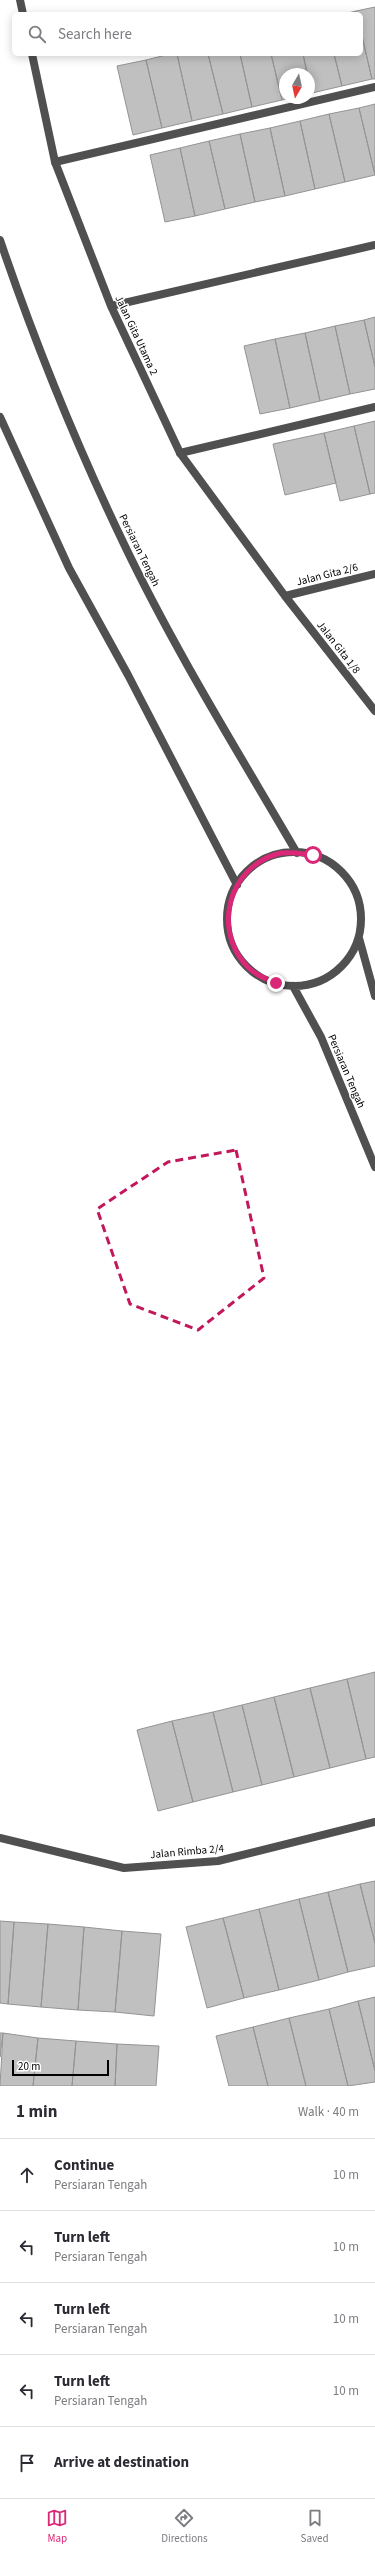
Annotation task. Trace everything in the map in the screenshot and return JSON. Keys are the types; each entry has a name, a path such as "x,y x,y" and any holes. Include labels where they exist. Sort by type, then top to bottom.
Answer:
{"street":[{"path":"20,0 23,12"},
{"name":"Jalan Gita Utama 2","path":"32,56 55,162 110,306 180,453 285,596"},
{"path":"55,162 375,87"},
{"name":"Persiaran Tengah","path":"0,240 32,333 122,542 177,648 297,853"},
{"path":"110,306 375,245"},
{"path":"180,453 375,407"},
{"path":"0,417 69,568 128,675 237,885"},
{"name":"Jalan Gita 2/6","path":"285,596 375,574"},
{"name":"Jalan Gita 1/8","path":"285,596 375,710"},
{"path":"297,853 313,855 329,862 343,873 353,887 360,903 362,921 359,938 352,954 340,968 327,978 310,984 293,986 276,983 259,976 246,965 235,951 229,935 227,918 230,900 237,885 248,871 262,860 278,854 297,853"},
{"path":"359,938 375,996"},
{"name":"Persiaran Tengah","path":"293,986 321,1037 375,1168"},
{"name":"Jalan Rimba 2/4","path":"0,1838 124,1868 218,1861 375,1822"}],"highlighted area":[{"path":"236,1150 264,1278 198,1330 130,1304 97,1209 168,1162"}],"building":[{"path":"375,7 375,79 372,79 363,41 363,12 356,11"},
{"path":"363,41 372,79 342,86 334,56 363,56"},
{"path":"162,56 177,56 192,121 162,128 146,60"},
{"path":"177,56 208,56 223,114 192,121"},
{"path":"208,56 240,56 252,107 223,114"},
{"path":"240,56 271,56 279,87 279,101 252,107"},
{"path":"271,56 303,56 306,68 279,68 279,87"},
{"path":"303,56 334,56 342,86 315,92 315,68 306,68"},
{"path":"146,60 162,128 133,135 117,66"},
{"path":"375,104 375,175 359,108"},
{"path":"359,108 375,175 345,182 329,114"},
{"path":"329,114 345,182 315,189 300,121"},
{"path":"300,121 315,189 285,196 270,128"},
{"path":"270,128 285,196 255,202 240,134"},
{"path":"240,134 255,202 225,209 209,141"},
{"path":"209,141 225,209 195,216 180,148"},
{"path":"180,148 195,216 165,222 150,155"},
{"path":"375,317 375,367 364,320"},
{"path":"364,320 375,367 375,389 350,394 335,326"},
{"path":"335,326 350,394 320,401 305,333"},
{"path":"305,333 320,401 290,408 275,339"},
{"path":"275,339 290,408 260,414 244,346"},
{"path":"375,421 375,493 370,494 354,426"},
{"path":"354,426 370,494 340,501 324,433"},
{"path":"324,433 336,483 285,495 273,444"},
{"path":"375,1672 375,1757 366,1759 347,1679"},
{"path":"347,1679 366,1759 330,1768 310,1688"},
{"path":"310,1688 330,1768 294,1777 274,1697"},
{"path":"274,1697 294,1777 262,1785 242,1705"},
{"path":"242,1705 262,1785 233,1792 213,1712"},
{"path":"213,1712 233,1792 193,1802 172,1721"},
{"path":"172,1721 193,1802 158,1811 137,1730"},
{"path":"375,1881 375,1943 360,1884"},
{"path":"360,1884 375,1943 375,1966 348,1972 328,1892"},
{"path":"328,1892 348,1972 319,1980 299,1899"},
{"path":"299,1899 319,1980 279,1990 259,1909"},
{"path":"259,1909 279,1990 244,1998 223,1918"},
{"path":"223,1918 244,1998 207,2008 186,1927"},
{"path":"0,1921 14,1922 8,2004 0,2003"},
{"path":"14,1922 48,1924 41,2007 8,2004"},
{"path":"48,1924 84,1927 78,2010 41,2007"},
{"path":"84,1927 122,1931 115,2012 78,2010"},
{"path":"122,1931 161,1934 154,2016 115,2012"},
{"path":"375,1997 375,2071 358,2001"},
{"path":"358,2001 375,2071 375,2082 348,2086 329,2009"},
{"path":"329,2009 348,2086 306,2086 289,2018"},
{"path":"289,2018 306,2086 268,2086 253,2027"},
{"path":"253,2027 268,2086 229,2086 216,2036"},
{"path":"0,2033 3,2033 0,2057"},
{"path":"3,2033 38,2038 33,2086 0,2086"},
{"path":"38,2038 76,2041 72,2086 33,2086"},
{"path":"76,2041 117,2044 115,2086 72,2086"},
{"path":"117,2044 159,2046 156,2086 115,2086"}],"route":[{"path":"276,983 259,976 246,965 235,951 229,935 227,918 230,900 237,885 248,871 262,860 278,854 297,853 313,855"}]}
